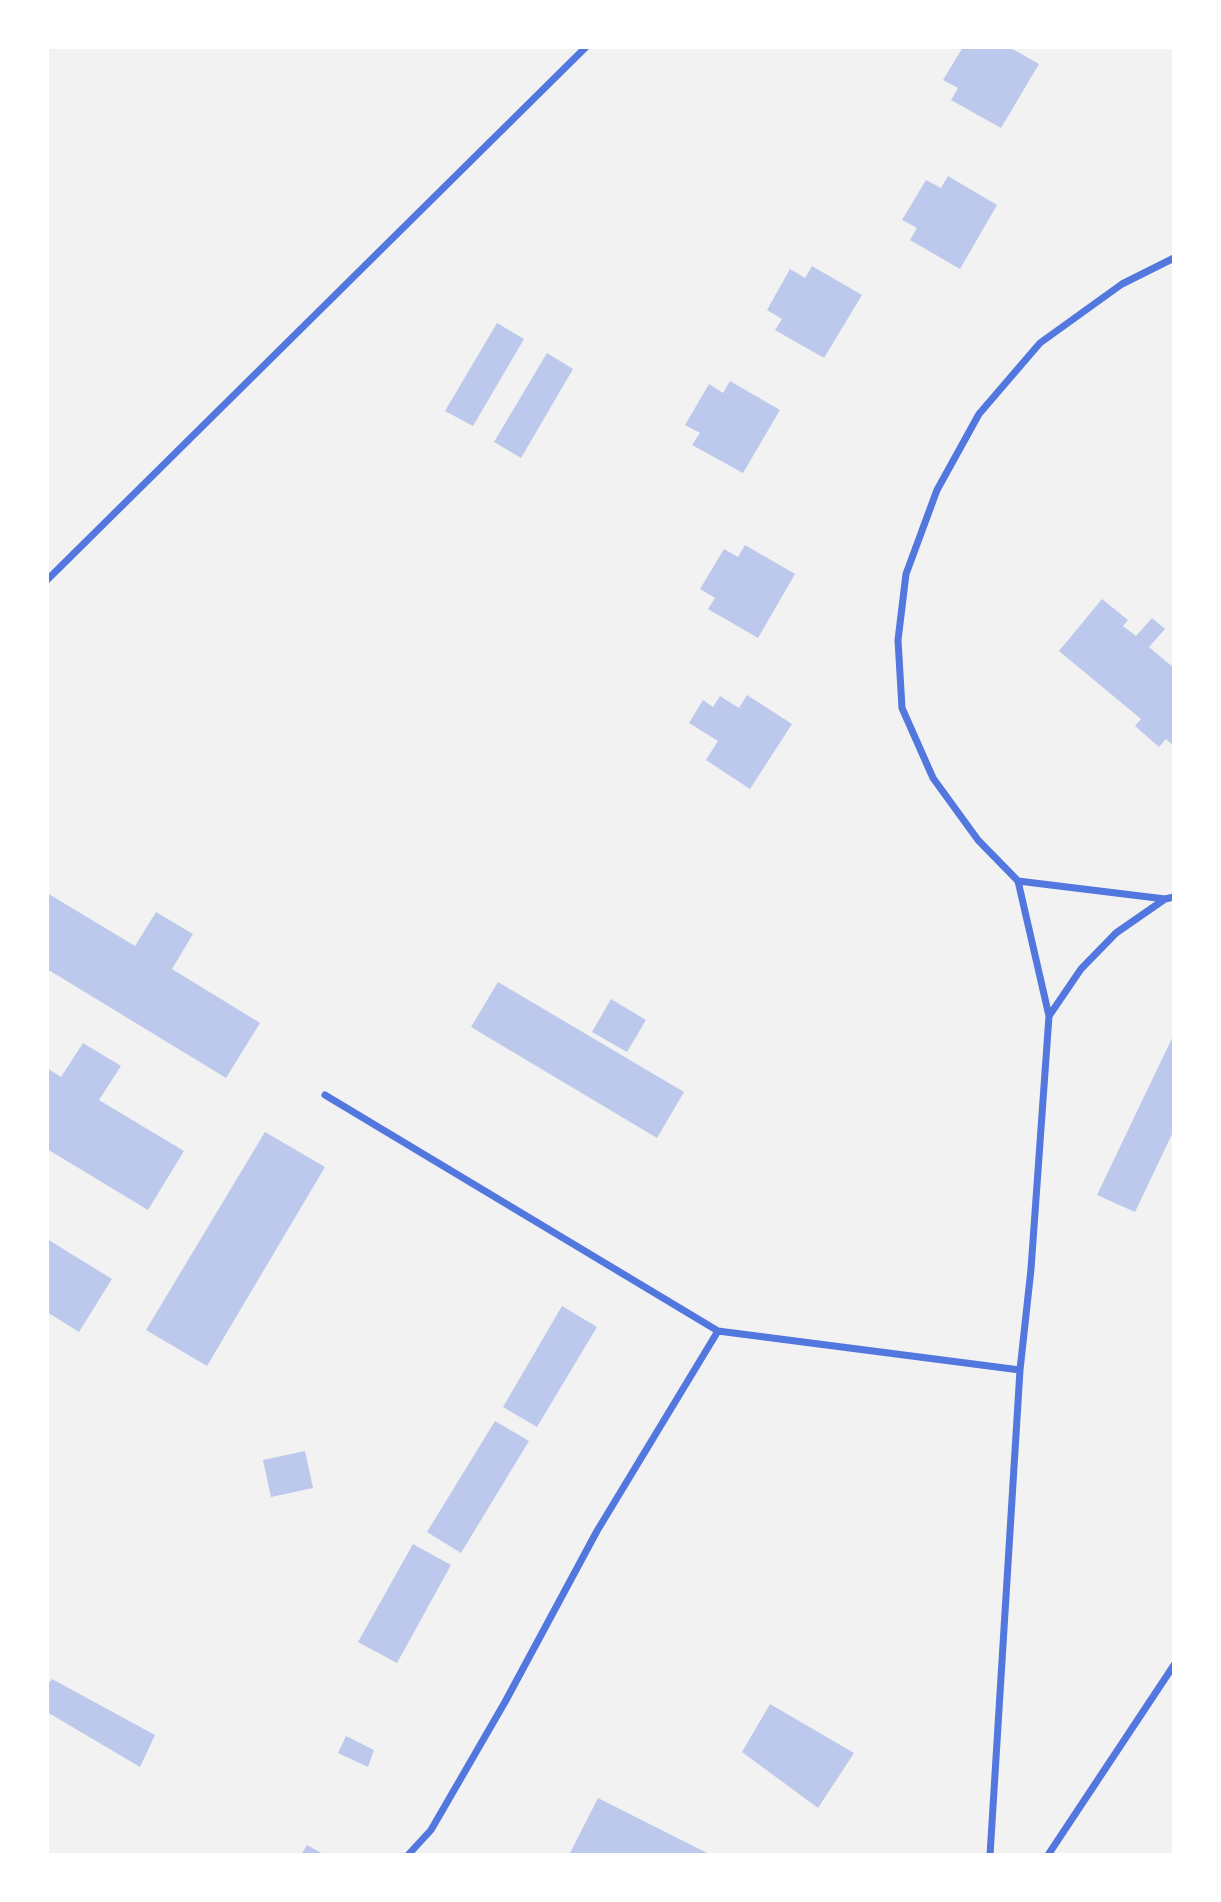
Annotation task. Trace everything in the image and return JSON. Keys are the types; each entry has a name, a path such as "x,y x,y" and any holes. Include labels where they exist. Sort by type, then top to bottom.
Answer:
{"street":[{"path":"47,580 586,47"},
{"path":"990,1855 1020,1370 1031,1269 1049,1016 1018,881 978,840 933,778 902,708 898,640 906,574 937,490 979,414 1040,343 1122,284 1174,258"},
{"path":"1018,881 1170,898"},
{"path":"1049,1016 1082,968 1116,933 1170,898"},
{"path":"325,1095 718,1331 1020,1370"},
{"path":"408,1855 431,1830 505,1702 597,1531 718,1331"},
{"path":"1048,1855 1174,1665"}],"building":[{"path":"963,47 1009,47 1039,64 1001,128 951,100 958,88 943,80"},
{"path":"948,176 997,205 960,269 910,240 917,228 902,220 926,180 941,188"},
{"path":"812,266 862,295 824,358 775,330 782,319 767,310 790,269 805,278"},
{"path":"497,323 524,339 473,426 445,411"},
{"path":"547,353 573,369 521,458 494,442"},
{"path":"730,381 780,410 743,473 692,445 700,433 685,425 709,384 723,393"},
{"path":"745,545 795,574 758,638 708,609 715,598 700,589 724,549 738,557"},
{"path":"1102,599 1128,620 1123,626 1136,636 1152,618 1165,629 1149,647 1174,668 1174,746 1166,739 1159,747 1135,726 1141,719 1059,651"},
{"path":"747,695 792,724 750,789 706,760 718,741 689,723 703,700 713,707 720,696 739,708"},
{"path":"47,893 135,946 156,912 193,934 172,969 260,1023 226,1078 47,969"},
{"path":"498,982 684,1092 657,1138 471,1027"},
{"path":"611,999 646,1020 627,1052 592,1032"},
{"path":"1174,1034 1174,1130 1135,1212 1097,1195"},
{"path":"83,1043 121,1066 99,1100 184,1151 148,1210 47,1149 47,1068 61,1077"},
{"path":"265,1132 325,1167 207,1366 146,1330"},
{"path":"47,1239 112,1279 79,1332 47,1312"},
{"path":"562,1306 597,1327 537,1427 503,1407"},
{"path":"495,1421 529,1441 461,1553 427,1532"},
{"path":"305,1451 313,1488 271,1497 263,1460"},
{"path":"413,1544 451,1565 397,1663 358,1642"},
{"path":"52,1679 155,1735 140,1767 47,1712 47,1685"},
{"path":"770,1704 854,1753 818,1808 742,1752"},
{"path":"346,1736 374,1750 368,1767 338,1753"},
{"path":"598,1798 711,1855 570,1853"},
{"path":"307,1845 325,1855 301,1855"}]}
